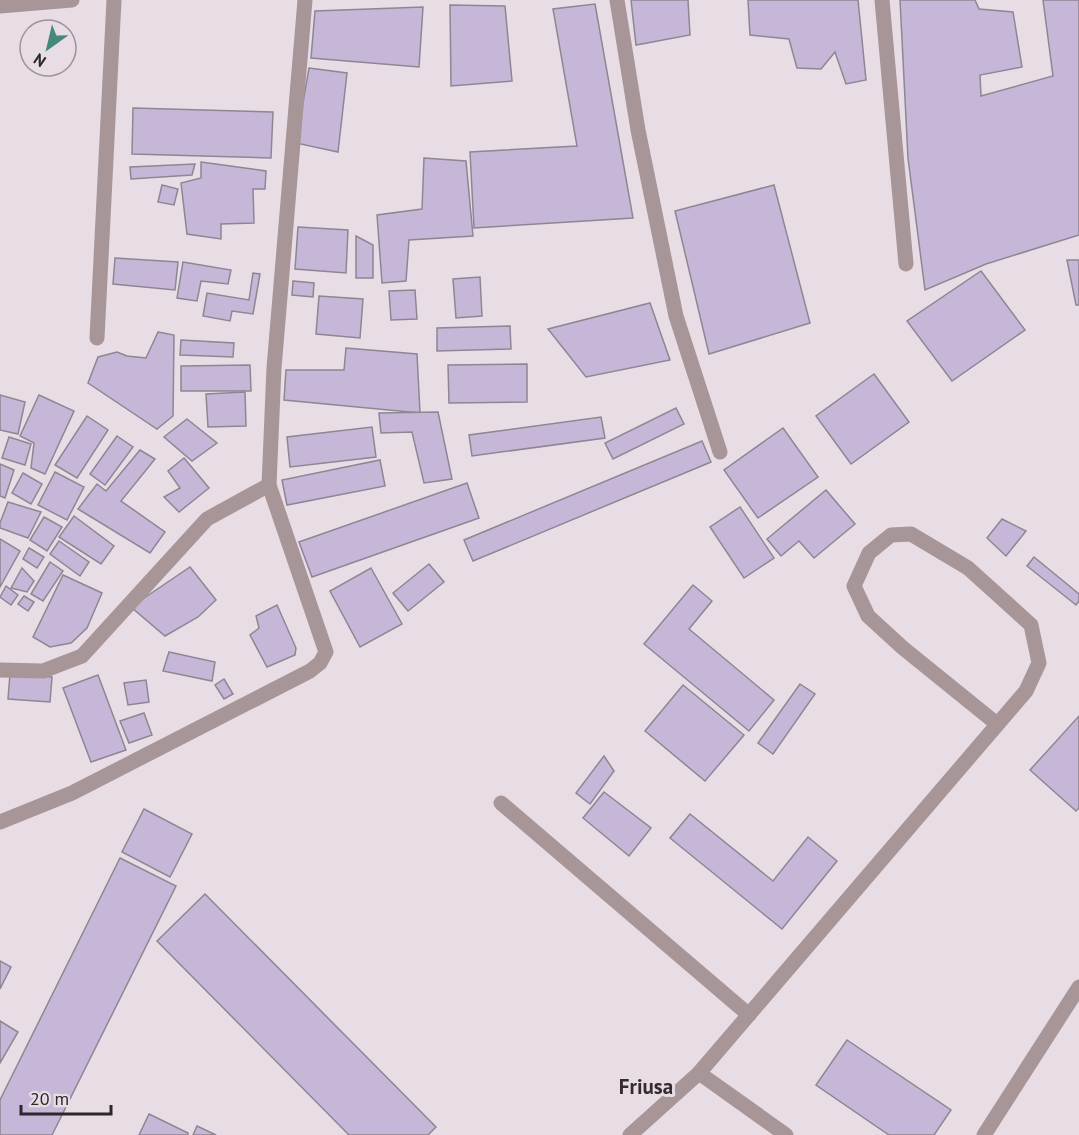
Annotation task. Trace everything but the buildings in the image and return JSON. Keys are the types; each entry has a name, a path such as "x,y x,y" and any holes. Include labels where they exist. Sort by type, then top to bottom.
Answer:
{"street":[{"path":"0,6 72,0"},
{"path":"97,338 114,0"},
{"path":"0,822 72,793 310,671 320,663 326,652 269,485 274,368 305,0"},
{"path":"616,0 638,130 676,316 720,452"},
{"path":"882,0 906,264"},
{"path":"0,670 43,671 82,656 207,519 269,485"},
{"path":"630,1135 699,1073 1026,691 1039,663 1030,625 968,568 911,534 891,535 869,553 854,586 868,616 903,648 997,724"},
{"path":"501,802 749,1015"},
{"path":"984,1135 1079,987"},
{"path":"699,1073 786,1135"}],"district":[{"name":"Friusa","path":"646,1086"}]}
